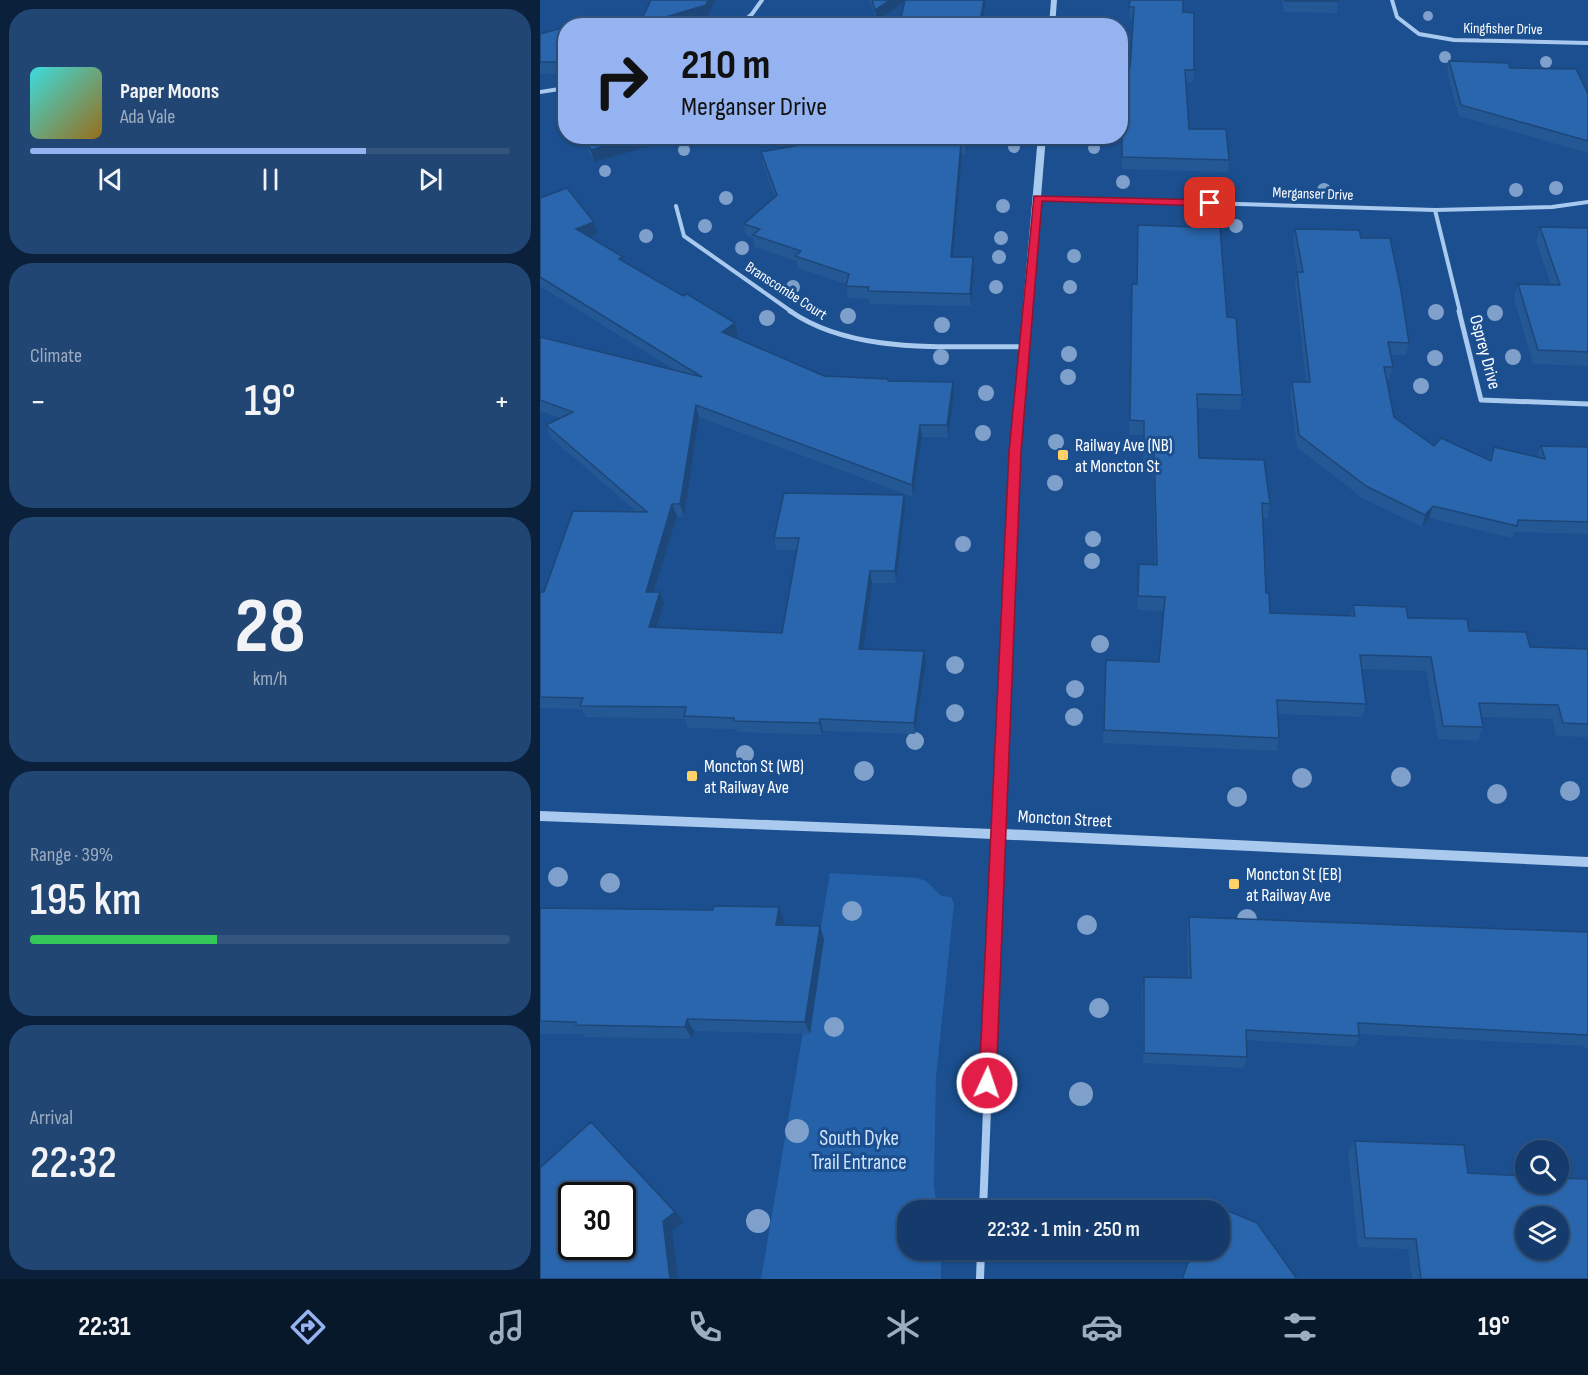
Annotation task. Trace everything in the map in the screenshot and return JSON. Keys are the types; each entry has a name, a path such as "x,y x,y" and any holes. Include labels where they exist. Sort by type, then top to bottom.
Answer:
{"street":[{"path":"748,18 762,0"},
{"path":"1053,18 1054,0"},
{"name":"Kingfisher Drive","path":"1392,0 1396,16 1419,34 1454,40 1588,43"},
{"path":"540,92 558,89"},
{"path":"982,1200 1015,452 1041,144"},
{"name":"Merganser Drive","path":"1037,198 1435,210 1552,207 1588,202"},
{"name":"Branscombe Court","path":"676,206 684,236 805,321 822,330 856,339 891,342 1025,347"},
{"name":"Osprey Drive","path":"1435,210 1480,400 1588,404"},
{"name":"Moncton Street","path":"540,816 998,834 1588,862"},
{"path":"980,1279 981,1260"}],"green space":[{"name":"South Dyke Trail Entrance","path":"830,873 917,878 926,881 941,896 951,897 954,904 936,1077 934,1184 936,1200 897,1200 897,1260 941,1260 941,1279 761,1279"}],"building":[{"path":"651,0 708,0 706,5 662,18 642,18"},
{"path":"872,0 890,0 875,10"},
{"path":"905,0 984,0 981,18 901,18"},
{"path":"1130,0 1183,0 1183,12 1194,13 1194,70 1185,70 1189,129 1226,129 1229,160 1122,157 1122,144 1128,144 1128,68 1130,68 1134,7 1129,7"},
{"path":"1338,0 1338,1 1285,1"},
{"path":"558,29 558,62 540,62 540,34"},
{"path":"1449,61 1508,63 1510,68 1576,69 1588,94 1588,141 1461,105"},
{"path":"588,144 612,144 591,150"},
{"path":"961,144 951,257 973,257 970,294 868,291 869,287 846,286 849,274 795,256 801,251 753,235 760,229 744,224 777,195 761,152 800,145"},
{"path":"567,188 594,222 576,229 623,257 619,259 683,296 687,294 735,323 722,332 824,376 888,379 888,381 953,382 947,425 920,425 912,485 696,405 680,504 672,504 646,592 660,592 649,627 782,633 799,538 774,538 784,493 904,495 895,571 870,571 859,649 924,651 914,723 820,719 819,723 734,721 734,718 684,716 686,707 580,706 583,698 540,697 540,592 544,592 573,511 647,512 546,425 573,412 540,400 540,337 702,377 540,277 540,198"},
{"path":"1138,225 1220,228 1227,317 1236,318 1242,395 1197,394 1199,458 1264,460 1270,504 1262,503 1266,593 1269,593 1270,613 1355,616 1353,605 1406,607 1408,618 1467,619 1469,631 1526,632 1530,647 1588,649 1588,724 1563,723 1558,705 1479,703 1483,727 1443,726 1431,657 1360,655 1366,704 1277,700 1279,738 1104,730 1106,660 1159,662 1165,597 1138,596 1139,564 1157,565 1154,447 1144,447 1144,421 1130,420 1132,284 1137,284"},
{"path":"1540,227 1588,228 1588,352 1538,350 1518,284 1560,285"},
{"path":"1295,229 1359,230 1361,238 1390,238 1409,343 1388,342 1393,367 1384,367 1394,417 1434,446 1441,438 1491,461 1494,447 1545,459 1541,446 1588,447 1588,522 1518,520 1517,526 1433,506 1425,515 1366,486 1299,435 1292,382 1310,382 1297,272 1303,272"},
{"path":"714,906 779,907 776,925 820,926 805,1022 687,1019 685,1027 576,1025 576,1022 540,1021 540,908 713,910"},
{"path":"1189,917 1588,932 1588,1035 1358,1023 1359,1036 1246,1030 1247,1057 1144,1053 1144,977 1191,978"},
{"path":"591,1122 675,1212 663,1221 670,1279 540,1279 540,1168"},
{"path":"1355,1141 1464,1145 1468,1173 1515,1175 1515,1194 1569,1194 1569,1178 1588,1179 1588,1279 1421,1279 1416,1239 1365,1238"},
{"path":"1230,1212 1257,1223 1297,1279 1182,1279 1189,1260 1230,1260"}],"place":[{"name":"Railway Ave (NB) at Moncton St","path":"1063,455"},
{"name":"Moncton St (WB) at Railway Ave","path":"692,776"},
{"name":"Moncton St (EB) at Railway Ave","path":"1234,884"}],"route":[{"path":"987,1083 1015,452 1037,198 1210,203"}]}
